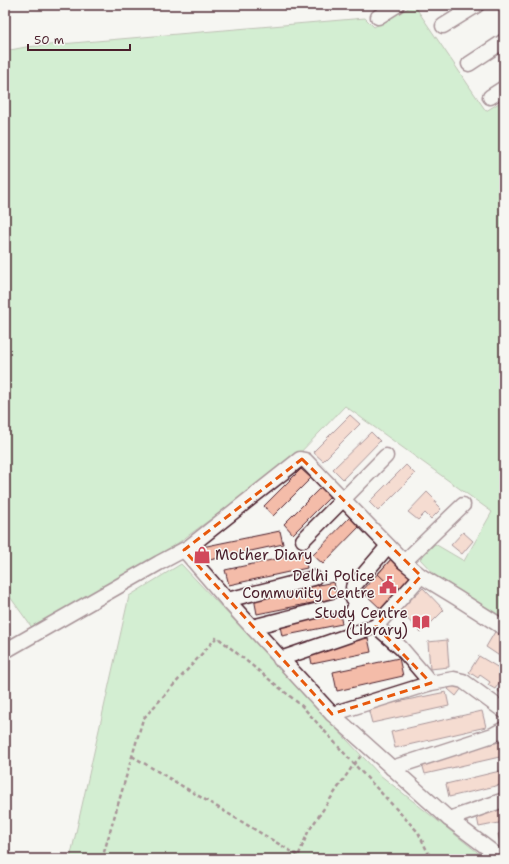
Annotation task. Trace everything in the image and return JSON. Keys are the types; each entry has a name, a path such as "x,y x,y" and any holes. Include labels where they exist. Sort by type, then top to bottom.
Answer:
{"street":[{"path":"378,17 397,5"},
{"path":"443,26 477,5"},
{"path":"468,64 504,41"},
{"path":"490,96 504,88"},
{"path":"303,540 386,456"},
{"path":"5,651 184,550 300,459 305,460 404,562 421,576 504,628"},
{"path":"404,562 463,506"},
{"path":"353,587 388,546"},
{"path":"184,550 252,628 332,714 448,819 502,859"},
{"path":"280,659 376,626 421,576"},
{"path":"227,600 314,578"},
{"path":"252,628 339,605"},
{"path":"376,626 400,648 430,683"},
{"path":"332,714 430,683 454,678 463,681 504,711"},
{"path":"392,768 493,735 504,729"},
{"path":"448,819 504,800"}],"path":[{"path":"102,859 143,719 217,637 302,706 418,832 431,859"},
{"path":"132,756 298,857 308,832 354,764 369,747"}],"highlighted area":[{"path":"302,459 421,576 376,626 431,683 332,714 184,550"}],"green space":[{"path":"414,5 486,111 504,100 504,618 435,575 420,559 435,544 464,561 492,512 345,406 296,457 178,543 33,629 5,590 5,51 26,47 365,18 374,27"},
{"path":"181,564 380,775 486,859 70,859 129,596"}],"building":[{"path":"350,415 360,424 323,461 313,452"},
{"path":"371,432 380,441 343,479 333,469"},
{"path":"406,465 415,474 378,511 369,502"},
{"path":"301,469 311,478 273,516 264,506"},
{"path":"321,487 331,496 293,534 284,524"},
{"path":"427,492 436,501 435,503 441,509 431,519 425,513 418,520 408,512"},
{"path":"350,517 360,526 323,564 313,555"},
{"path":"280,531 283,544 205,561 202,547"},
{"path":"463,532 473,541 462,554 451,545"},
{"path":"304,553 307,568 229,585 225,570"},
{"name":"Delhi Police Community Centre","path":"392,558 414,579 383,611 362,591"},
{"path":"392,558 414,579 399,594 378,574"},
{"path":"334,582 337,598 257,614 254,598"},
{"name":"Study Centre (Library)","path":"423,588 444,610 421,633 399,610"},
{"path":"339,609 342,624 282,636 279,621"},
{"path":"496,630 503,635 504,659 486,647"},
{"path":"368,638 371,652 312,664 309,650"},
{"path":"447,640 449,667 430,669 428,642"},
{"path":"479,656 504,671 504,676 495,689 488,685 490,682 480,675 478,678 469,672"},
{"path":"399,658 403,676 337,691 333,672"},
{"path":"455,681 462,688 456,696 448,689"},
{"path":"504,681 504,695 498,691"},
{"path":"446,692 449,706 372,723 368,708"},
{"path":"482,711 486,727 395,748 391,732"},
{"path":"504,741 504,756 425,774 421,760"},
{"path":"504,770 504,784 449,797 446,784"},
{"path":"504,805 504,822 479,827 476,812"},
{"path":"504,833 504,852 502,852 498,834"}],"place":[{"name":"Mother Diary","path":"202,555"},
{"name":"Delhi Police Community Centre","path":"388,585"},
{"name":"Study Centre (Library)","path":"421,622"}]}
